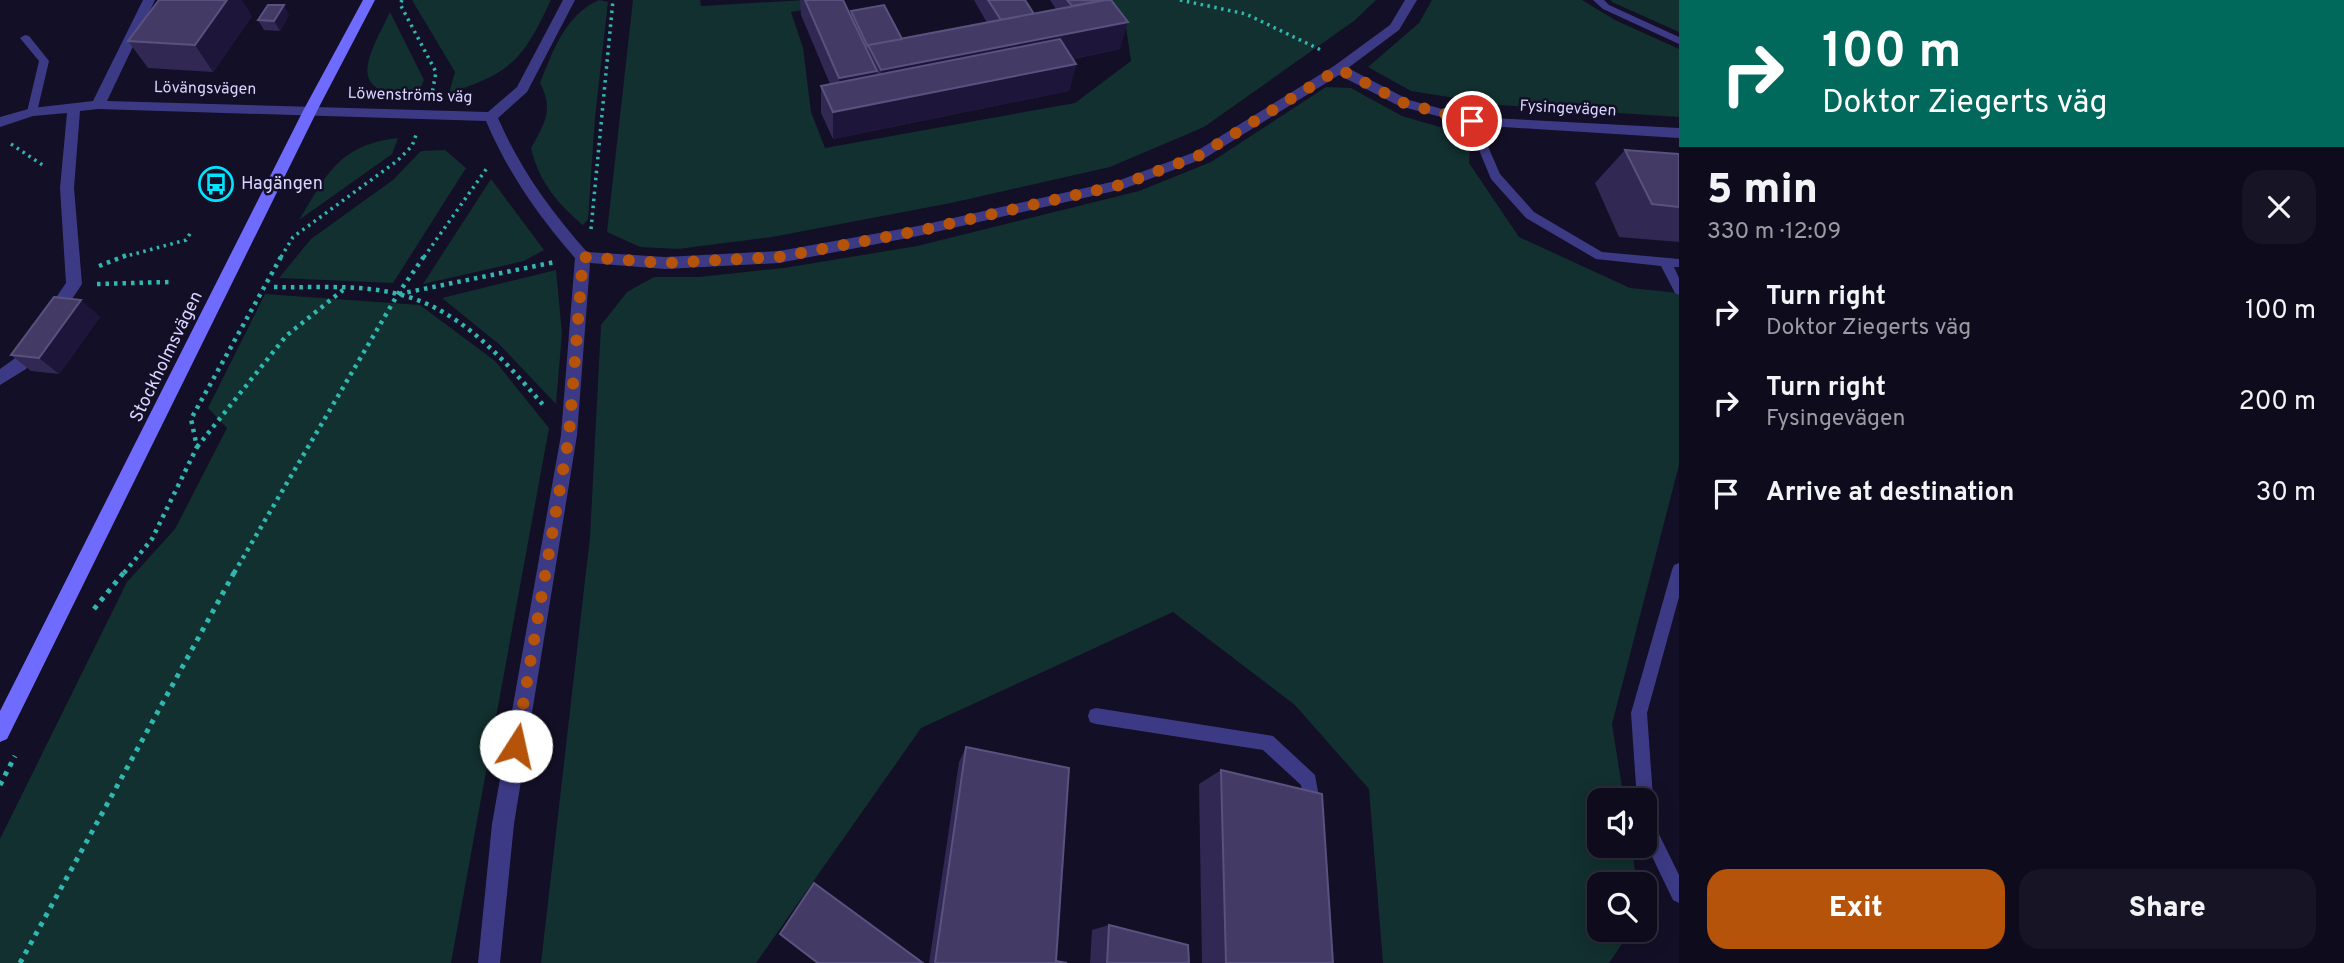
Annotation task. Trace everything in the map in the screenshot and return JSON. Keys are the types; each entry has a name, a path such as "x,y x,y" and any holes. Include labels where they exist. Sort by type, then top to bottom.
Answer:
{"street":[{"path":"97,104 149,0"},
{"name":"Stockholmsvägen","path":"0,732 311,109 369,0"},
{"name":"Löwenströms väg","path":"311,109 491,117 522,89 569,0"},
{"path":"491,117 502,146 543,214 583,257 665,263 779,257 918,231 1124,184 1200,155 1343,66 1395,27 1411,0"},
{"name":"Fysingevägen","path":"1343,66 1404,103 1472,121 1679,133"},
{"name":"Lövängsvägen","path":"0,121 32,112 97,104 311,109"},
{"path":"0,378 20,364 73,280 67,188 74,107"},
{"path":"489,963 503,824 569,435 583,257"}],"lane":[{"path":"1598,0 1606,7 1679,41"},
{"path":"25,38 44,61 32,112"},
{"path":"1472,121 1496,176 1530,215 1600,256 1679,263"},
{"path":"1665,262 1679,290"},
{"path":"1644,788 1639,713 1679,570"},
{"path":"1096,716 1268,742 1309,781 1315,821"},
{"path":"1657,848 1679,894"}],"path":[{"path":"197,447 191,419 258,293 293,237 397,161 412,146 434,89 436,72 400,4 401,0"},
{"path":"398,294 583,257 590,238 613,0"},
{"path":"1180,0 1246,14 1343,66"},
{"path":"9,142 37,160 67,188"},
{"path":"20,963 208,618 398,294 502,146"},
{"path":"73,280 138,250 186,240 191,232"},
{"path":"73,280 170,282"},
{"path":"274,287 398,294 444,310 495,350 569,435"},
{"path":"87,618 152,539 197,447 286,336 344,290"},
{"path":"0,785 19,749"}],"green space":[{"path":"412,0 551,0 532,36 514,61 488,78 449,93 455,72"},
{"path":"599,0 608,2 595,117 588,219 583,225 550,191 534,160 531,148 546,116 546,101 540,83 555,47 577,15"},
{"path":"633,0 700,0 701,6 805,0 814,8 791,12 803,48 811,112 825,148 1075,103 1131,61 1126,27 1105,0 1376,0 1354,21 1204,127 1110,167 951,203 772,237 678,249 640,247 607,232"},
{"path":"1432,0 1582,0 1615,20 1679,49 1679,117 1499,105 1411,91 1368,67 1419,23"},
{"path":"1611,0 1679,0 1679,32 1612,2"},
{"path":"390,12 424,80 417,96 393,94 378,89 370,81 367,70 370,58"},
{"path":"1326,87 1351,88 1402,116 1471,136 1469,163 1519,237 1630,288 1679,293 1679,465 1612,724 1622,788 1587,788 1587,858 1633,858 1635,872 1587,872 1587,942 1623,942 1609,963 1383,963 1369,789 1295,705 1173,612 921,728 756,963 541,963 590,537 601,325 627,292 654,277 699,277 784,268 917,246 1139,191 1211,162"},
{"path":"398,138 392,154 299,220 318,188 337,164 362,147"},
{"path":"445,150 466,168 393,283 279,278 311,239 393,180 421,151"},
{"path":"491,179 544,250 524,261 423,284"},
{"path":"556,270 562,333 556,404 500,345 442,298"},
{"path":"265,294 420,305 495,361 549,428 451,963 0,963 0,839 127,582 175,529 227,428 208,408"}],"building":[{"path":"159,0 227,0 195,45 128,41"},
{"path":"805,0 843,0 877,71 839,78"},
{"path":"988,0 1025,0 1034,14 1001,20"},
{"path":"1067,0 1104,0 1072,6"},
{"path":"1111,0 1128,22 881,70 868,45"},
{"path":"268,5 284,5 274,21 258,20"},
{"path":"884,5 902,39 868,47 851,11"},
{"path":"1060,39 1076,64 833,112 821,86"},
{"path":"1625,150 1679,154 1679,207 1652,204"},
{"path":"54,297 81,300 39,358 11,355"},
{"path":"966,747 1069,768 1056,961 1067,963 935,963"},
{"path":"1221,770 1322,794 1333,963 1226,963"},
{"path":"814,883 923,963 818,963 780,934"},
{"path":"1109,925 1188,945 1189,963 1107,963"}],"place":[{"name":"Hagängen","path":"216,184"}],"route":[{"path":"516,746 569,435 583,257 665,263 779,257 918,231 1124,184 1200,155 1339,69 1404,103 1472,121"}]}
